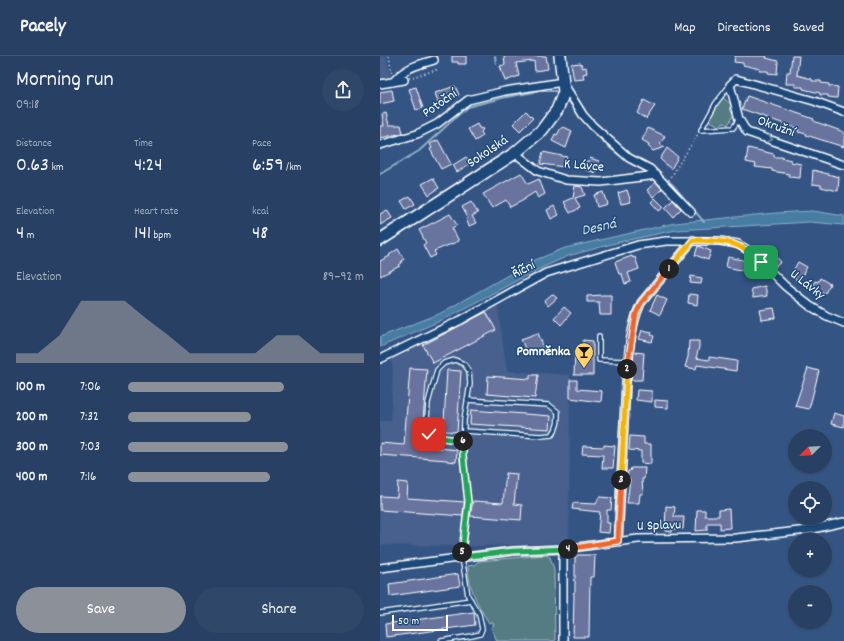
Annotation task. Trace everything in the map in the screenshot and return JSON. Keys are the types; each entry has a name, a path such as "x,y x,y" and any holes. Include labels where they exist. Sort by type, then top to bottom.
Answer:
{"street":[{"name":"Sokolská","path":"380,240 516,153 548,123 560,104 564,86 560,56"},
{"path":"393,82 401,72 434,60"},
{"path":"730,85 736,79 814,101 844,112"},
{"path":"380,84 404,80"},
{"name":"Okružní","path":"730,85 739,119 748,132 844,165"},
{"name":"Potoční","path":"380,145 417,134 437,124 468,100 505,91 564,86"},
{"name":"K Lávce","path":"564,86 583,115 599,132 629,158 654,173 691,212"},
{"name":"K Lávce","path":"516,153 538,171 566,180 601,182 654,173"},
{"path":"618,541 628,361 636,314 641,303 693,240"},
{"name":"U Lávky","path":"693,240 720,241 738,244 751,252 785,286 810,306 844,323"},
{"name":"Říční","path":"380,359 461,320 546,273 638,245 666,241 693,240"},
{"name":"U Splavu","path":"380,568 513,551 563,549 638,539 736,538 808,530 844,522"},
{"path":"563,549 563,641"}],"lane":[{"path":"701,130 716,103 730,85"},
{"path":"701,130 733,128 739,119"},
{"path":"599,336 599,360 628,361"},
{"path":"441,641 480,634 482,629 479,614 468,596 462,557 468,502 463,456 463,441 470,384 469,371 464,364 455,360 444,363 437,370 428,403 427,422 429,434 436,437 463,441"},
{"path":"464,431 541,436 552,435 557,429 558,423 558,412 549,405 467,400"},
{"path":"380,613 471,600"}],"path":[{"path":"389,56 393,82"},
{"path":"404,80 436,70 434,60"},
{"path":"671,177 701,130"}],"shaded area":[{"path":"380,56 386,56 391,78 380,80"},
{"path":"813,211 844,216 844,225 810,222 676,230 619,242 568,256 537,270 442,320 380,347 380,337 439,314 533,261 565,248 675,223 776,213"},
{"path":"497,303 507,371 570,375 569,543 475,546 380,545 380,421 391,421 393,371 391,358"}],"green space":[{"path":"722,97 732,105 730,110 734,114 728,125 723,122 720,127 709,120"},
{"path":"546,555 550,557 554,569 555,641 497,641 491,627 494,625 492,622 489,623 474,596 468,574 468,566 474,565 479,561"}],"building":[{"path":"452,56 466,56 466,64 452,62"},
{"path":"504,56 546,56 548,69 535,71 534,61 516,63 519,76 505,81 500,66 505,65"},
{"path":"735,56 767,56 766,58 778,61 777,74 768,73 768,71 759,71 760,69 743,65 743,63 734,62"},
{"path":"792,56 799,56 797,75 812,79 812,81 821,81 821,83 829,84 829,86 838,87 837,98 828,97 828,95 820,95 820,93 803,89 803,87 795,87 795,84 786,84 787,72 790,72"},
{"path":"581,63 582,68 586,67 587,73 583,74 584,79 574,80 571,64"},
{"path":"455,86 459,95 438,102 435,93"},
{"path":"416,87 423,108 416,110 409,89"},
{"path":"392,90 394,101 380,104 380,92"},
{"path":"747,96 814,119 813,120 816,122 844,132 844,147 806,135 807,134 798,132 799,129 742,109"},
{"path":"644,100 655,106 646,119 637,113"},
{"path":"526,111 533,118 520,131 513,124"},
{"path":"386,113 389,125 401,125 403,133 380,138 380,126 384,126 382,114"},
{"path":"477,124 479,128 483,129 481,132 483,136 475,141 468,129"},
{"path":"564,127 572,131 566,148 552,141 555,134 557,135 561,128"},
{"path":"648,128 665,136 660,144 665,147 653,151 648,146 649,144 642,140"},
{"path":"438,140 451,164 441,169 430,149 432,148 430,144"},
{"path":"667,148 678,157 671,169 660,159"},
{"path":"748,148 774,154 774,157 783,157 782,158 791,160 791,162 801,164 800,178 789,177 789,174 772,171 772,169 755,167 756,164 746,162"},
{"path":"543,152 567,157 565,167 540,164"},
{"path":"466,157 471,163 457,172 453,165"},
{"path":"590,158 599,161 596,173 584,169 586,161 589,161"},
{"path":"813,170 839,177 838,191 821,187 821,185 812,184"},
{"path":"521,173 528,184 539,179 545,194 538,198 535,192 524,200 510,207 506,200 492,208 483,194"},
{"path":"433,178 439,188 429,195 422,184"},
{"path":"656,182 662,189 653,197 647,190"},
{"path":"575,186 582,187 585,195 575,198 580,208 570,213 564,202 573,198"},
{"path":"627,190 631,202 621,204 618,193"},
{"path":"603,192 607,204 597,207 594,195"},
{"path":"410,196 415,204 406,209 401,201"},
{"path":"655,198 664,207 659,211 651,202"},
{"path":"673,200 681,209 673,217 665,208"},
{"path":"471,202 478,213 472,216 476,223 469,226 466,219 468,218 462,207"},
{"path":"554,206 559,215 551,219 547,210"},
{"path":"387,210 392,218 380,225 380,214"},
{"path":"450,214 457,225 452,228 459,241 434,251 436,255 430,258 423,245 426,243 419,230"},
{"path":"766,245 781,262 775,267 760,251"},
{"path":"698,246 711,251 708,260 695,255"},
{"path":"398,249 404,259 401,261 402,263 399,265 400,266 380,276 380,261 390,256 389,255"},
{"path":"632,256 633,258 635,257 639,269 628,273 631,282 625,284 622,274 619,274 615,262"},
{"path":"728,257 748,261 746,271 726,267"},
{"path":"798,262 807,267 799,281 790,276"},
{"path":"691,276 702,278 701,284 690,283"},
{"path":"820,278 830,284 825,293 811,288 815,281 818,282"},
{"path":"765,286 767,296 753,298 751,289"},
{"path":"552,294 557,298 548,306 544,301"},
{"path":"689,294 698,295 697,305 688,303"},
{"path":"611,295 611,315 600,315 599,302 587,302 587,296"},
{"path":"657,295 667,300 660,315 650,310"},
{"path":"564,307 571,313 561,325 554,318"},
{"path":"774,308 776,318 762,320 760,310"},
{"path":"486,312 496,330 433,363 423,345"},
{"path":"642,330 652,332 651,335 654,336 652,342 639,339"},
{"path":"538,333 544,348 534,352 532,349 526,351 521,339"},
{"path":"583,340 593,341 593,375 574,375 575,352 583,352"},
{"path":"689,341 699,341 696,358 709,360 709,357 737,361 736,371 697,365 696,369 685,367 688,357"},
{"path":"634,352 644,353 642,380 631,380"},
{"path":"410,368 427,369 421,446 457,450 456,462 380,455 380,443 404,445"},
{"path":"808,368 819,371 809,409 795,406"},
{"path":"447,370 461,371 457,432 434,430 434,422 444,422"},
{"path":"530,375 538,375 535,398 487,394 488,376 530,379"},
{"path":"570,380 577,380 577,389 602,391 601,402 570,398"},
{"path":"637,390 652,391 652,402 636,400"},
{"path":"655,400 668,401 668,408 655,407"},
{"path":"471,410 551,416 550,429 470,424"},
{"path":"834,413 844,416 844,427 831,424"},
{"path":"630,436 644,437 644,444 651,444 651,464 641,463 641,451 629,450"},
{"path":"604,445 615,446 613,468 602,468 603,455 582,454 583,446 604,447"},
{"path":"631,468 645,468 644,479 642,479 643,494 640,494 639,503 627,503 630,479 627,478 628,471 630,471"},
{"path":"506,473 517,474 514,504 522,505 521,520 470,516 473,501 503,503"},
{"path":"398,482 408,483 407,498 465,502 463,516 380,510 380,496 397,497"},
{"path":"599,497 612,498 611,510 607,510 607,523 610,523 609,533 598,532 600,512 572,509 573,503 596,504"},
{"path":"666,506 675,507 674,517 684,517 683,529 673,529 672,532 665,531"},
{"path":"729,509 730,528 720,529 720,523 707,523 707,530 696,531 697,510 705,510 705,516 719,516 719,510"},
{"path":"578,555 595,555 594,577 590,577 589,637 573,637 573,593 575,592 575,581 573,580 575,578 575,558"},
{"path":"458,574 460,586 390,596 389,584"},
{"path":"474,612 475,625 386,637 385,624"}],"waterway":[{"path":"495,56 496,64"},
{"path":"380,174 419,151 467,107 506,97 540,91 555,91 559,93"},
{"path":"566,98 585,123 607,145 624,158"},
{"path":"657,172 672,184 704,222"}],"place":[{"name":"Pomněnka","path":"584,369"}],"route":[{"path":"429,434 450,440 463,441 464,473 468,502 462,557 513,551 563,549 618,541 624,405 628,361 636,314 641,303 693,240 720,241 738,244 751,252 761,262"}],"water label":[{"name":"Desná","path":"599,228"}]}
